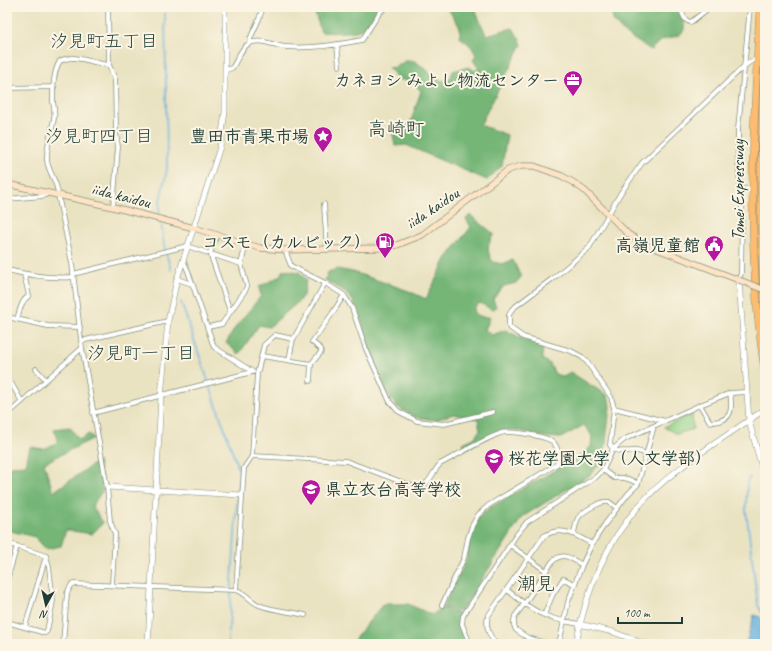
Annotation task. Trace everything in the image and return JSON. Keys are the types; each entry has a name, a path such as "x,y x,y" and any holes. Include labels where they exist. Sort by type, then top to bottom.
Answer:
{"highway":[{"name":"Tomei Expressway","path":"760,7 753,145 752,220 757,310 765,372"},
{"name":"Tomei Expressway","path":"765,64 760,184 765,308"}],"main road":[{"name":"iida kaidou","path":"7,184 113,206 260,248 285,250 379,248 397,245 428,231 508,170 525,165 534,166 546,169 574,183 585,191 628,234 644,244 765,290"}],"street":[{"path":"108,7 109,65 115,79 116,133 118,147 113,206"},
{"path":"148,644 161,396 168,321 177,279 220,146 225,112 225,7"},
{"path":"251,43 250,39 260,19 263,7"},
{"path":"226,70 232,68 241,51 251,43 256,42 284,47 311,48 337,45 364,38 380,12 386,7"},
{"path":"681,7 686,21 688,22 691,22 705,9 710,7"},
{"path":"750,7 738,129 742,210 741,273 739,280 749,421 765,479"},
{"path":"337,45 339,66"},
{"path":"109,65 79,59 60,60 56,70 54,87 55,116 47,148 47,159 48,167 58,187 58,195 72,263 82,348 107,487 110,521 116,538 112,584"},
{"path":"646,454 638,451 617,451 610,445 614,408 611,396 582,357 571,351 523,337 509,327 508,315 512,309 556,276 589,248 608,214 642,163 743,67 753,60"},
{"path":"7,88 54,87"},
{"path":"740,189 748,189"},
{"path":"7,199 43,196 50,193"},
{"path":"324,204 327,249"},
{"path":"217,235 210,253 230,311"},
{"path":"208,327 222,324 247,286 240,264 246,244"},
{"path":"7,270 24,274 60,278 73,276 187,246 240,264"},
{"path":"285,250 291,266 325,283 344,295 352,308 366,349 387,397 398,410 417,421 444,424 493,412"},
{"path":"183,259 214,347 255,373"},
{"path":"17,319 24,298 29,296 24,274"},
{"path":"177,279 192,284"},
{"path":"289,360 292,339 294,338 325,283"},
{"path":"310,381 311,364 321,352 321,349 312,342 344,295"},
{"path":"7,317 48,326 80,327"},
{"path":"81,341 168,321"},
{"path":"236,590 241,495 244,468 252,456 255,373 262,356 264,345 273,336 292,339"},
{"path":"7,415 82,348"},
{"path":"262,356 311,364"},
{"path":"36,369 46,380"},
{"path":"93,413 255,373"},
{"path":"8,382 22,402"},
{"path":"470,644 462,624 463,616 510,544 527,522 596,477 603,470 613,449 625,439 730,393 746,392"},
{"path":"700,405 710,422 716,422 724,419 730,414 732,404 730,393"},
{"path":"614,408 665,421"},
{"path":"576,644 579,624 592,584 602,560 625,525 645,500 680,468 763,410"},
{"path":"559,644 568,602 582,565 592,544 617,508 638,484 654,426"},
{"path":"252,456 346,461 415,487 424,486 440,464 502,432 542,437 552,442 557,448 559,457 557,464 489,505 478,515 468,538 464,558 442,605"},
{"path":"603,470 614,478 620,477 631,479 638,484"},
{"path":"107,487 241,495"},
{"path":"574,534 577,520 581,515 601,502 609,502 617,508"},
{"path":"496,644 489,632 487,620 488,616 541,540 547,534 558,531 574,534 592,544"},
{"path":"7,544 46,556"},
{"path":"510,544 546,571"},
{"path":"7,580 17,546"},
{"path":"7,622 45,633 47,632 53,601 50,567 46,556"},
{"path":"25,627 46,556"},
{"path":"550,644 528,638 516,630 514,618 556,557 568,557 582,565"},
{"path":"544,615 553,594 563,579 574,584"},
{"path":"63,644 67,593 72,584 112,584 236,590 242,592 249,599 259,605 305,615"},
{"path":"507,590 524,603 544,615 614,632 645,644"}],"green space":[{"path":"313,7 384,7 374,15 362,29 336,33 321,32"},
{"path":"449,7 479,7 476,12 486,35 513,28 522,44 480,125 507,135 502,166 487,180 406,145 395,146 392,129 410,124 421,91 411,81 397,79 393,72 388,68 396,67 405,61 415,61 441,81 450,79 453,71 469,67 475,71 479,69 473,60 476,55 471,46 460,37 460,27 448,9"},
{"path":"604,7 678,7 678,12 684,25 684,29 676,36 664,39 651,50 629,36 614,23 611,11"},
{"path":"470,215 494,234 488,248 489,255 493,262 502,264 513,260 521,277 516,283 504,286 493,299 496,307 493,310 480,303 474,307 475,314 482,317 490,317 485,330 492,335 506,330 523,339 543,346 542,359 550,364 555,374 564,377 570,372 608,396 610,406 604,459 590,475 522,517 461,612 443,607 466,561 470,537 479,516 489,508 578,457 591,447 592,436 584,425 561,438 545,437 516,430 501,430 466,449 463,443 474,438 480,430 478,419 453,414 436,420 414,417 396,406 385,389 369,349 361,318 353,301 344,291 325,280 328,272 337,269 353,272 409,291 426,299 446,259 471,227 466,219"},
{"path":"283,270 299,272 306,279 304,294 298,302 269,327 259,325 239,354 226,343 237,325 261,296 259,287 280,276"},
{"path":"692,414 693,429 677,434 664,427"},
{"path":"70,427 79,440 89,434 94,438 44,463 53,492 98,461 103,490 92,506 103,523 92,534 66,530 61,546 46,549 35,537 7,530 7,473 10,466 26,465 30,447 44,449 58,442 54,429"},
{"path":"383,604 408,604 432,615 442,608 460,614 460,629 466,644 353,644 354,640"}],"water":[{"path":"754,615 759,616 765,624 765,644 746,644"}],"waterway":[{"path":"160,217 160,199 167,168 165,7"},
{"path":"161,221 164,246 171,270"},
{"path":"181,302 239,471 228,644"},
{"path":"750,477 747,482 746,510 758,606 765,617"}],"tunnel":[{"path":"758,56 765,49"}],"place":[{"name":"カネヨシ みよし物流センター","path":"573,97"},
{"name":"豊田市青果市場","path":"323,153"},
{"name":"コスモ（カルビック）","path":"385,259"},
{"name":"高嶺児童館","path":"714,262"},
{"name":"桜花学園大学（人文学部）","path":"494,475"},
{"name":"県立衣台高等学校","path":"311,506"}],"district":[{"name":"汐見町五丁目","path":"104,41"},
{"name":"高崎町","path":"396,128"},
{"name":"汐見町四丁目","path":"99,136"},
{"name":"汐見町一丁目","path":"141,353"},
{"name":"潮見","path":"536,583"}]}
